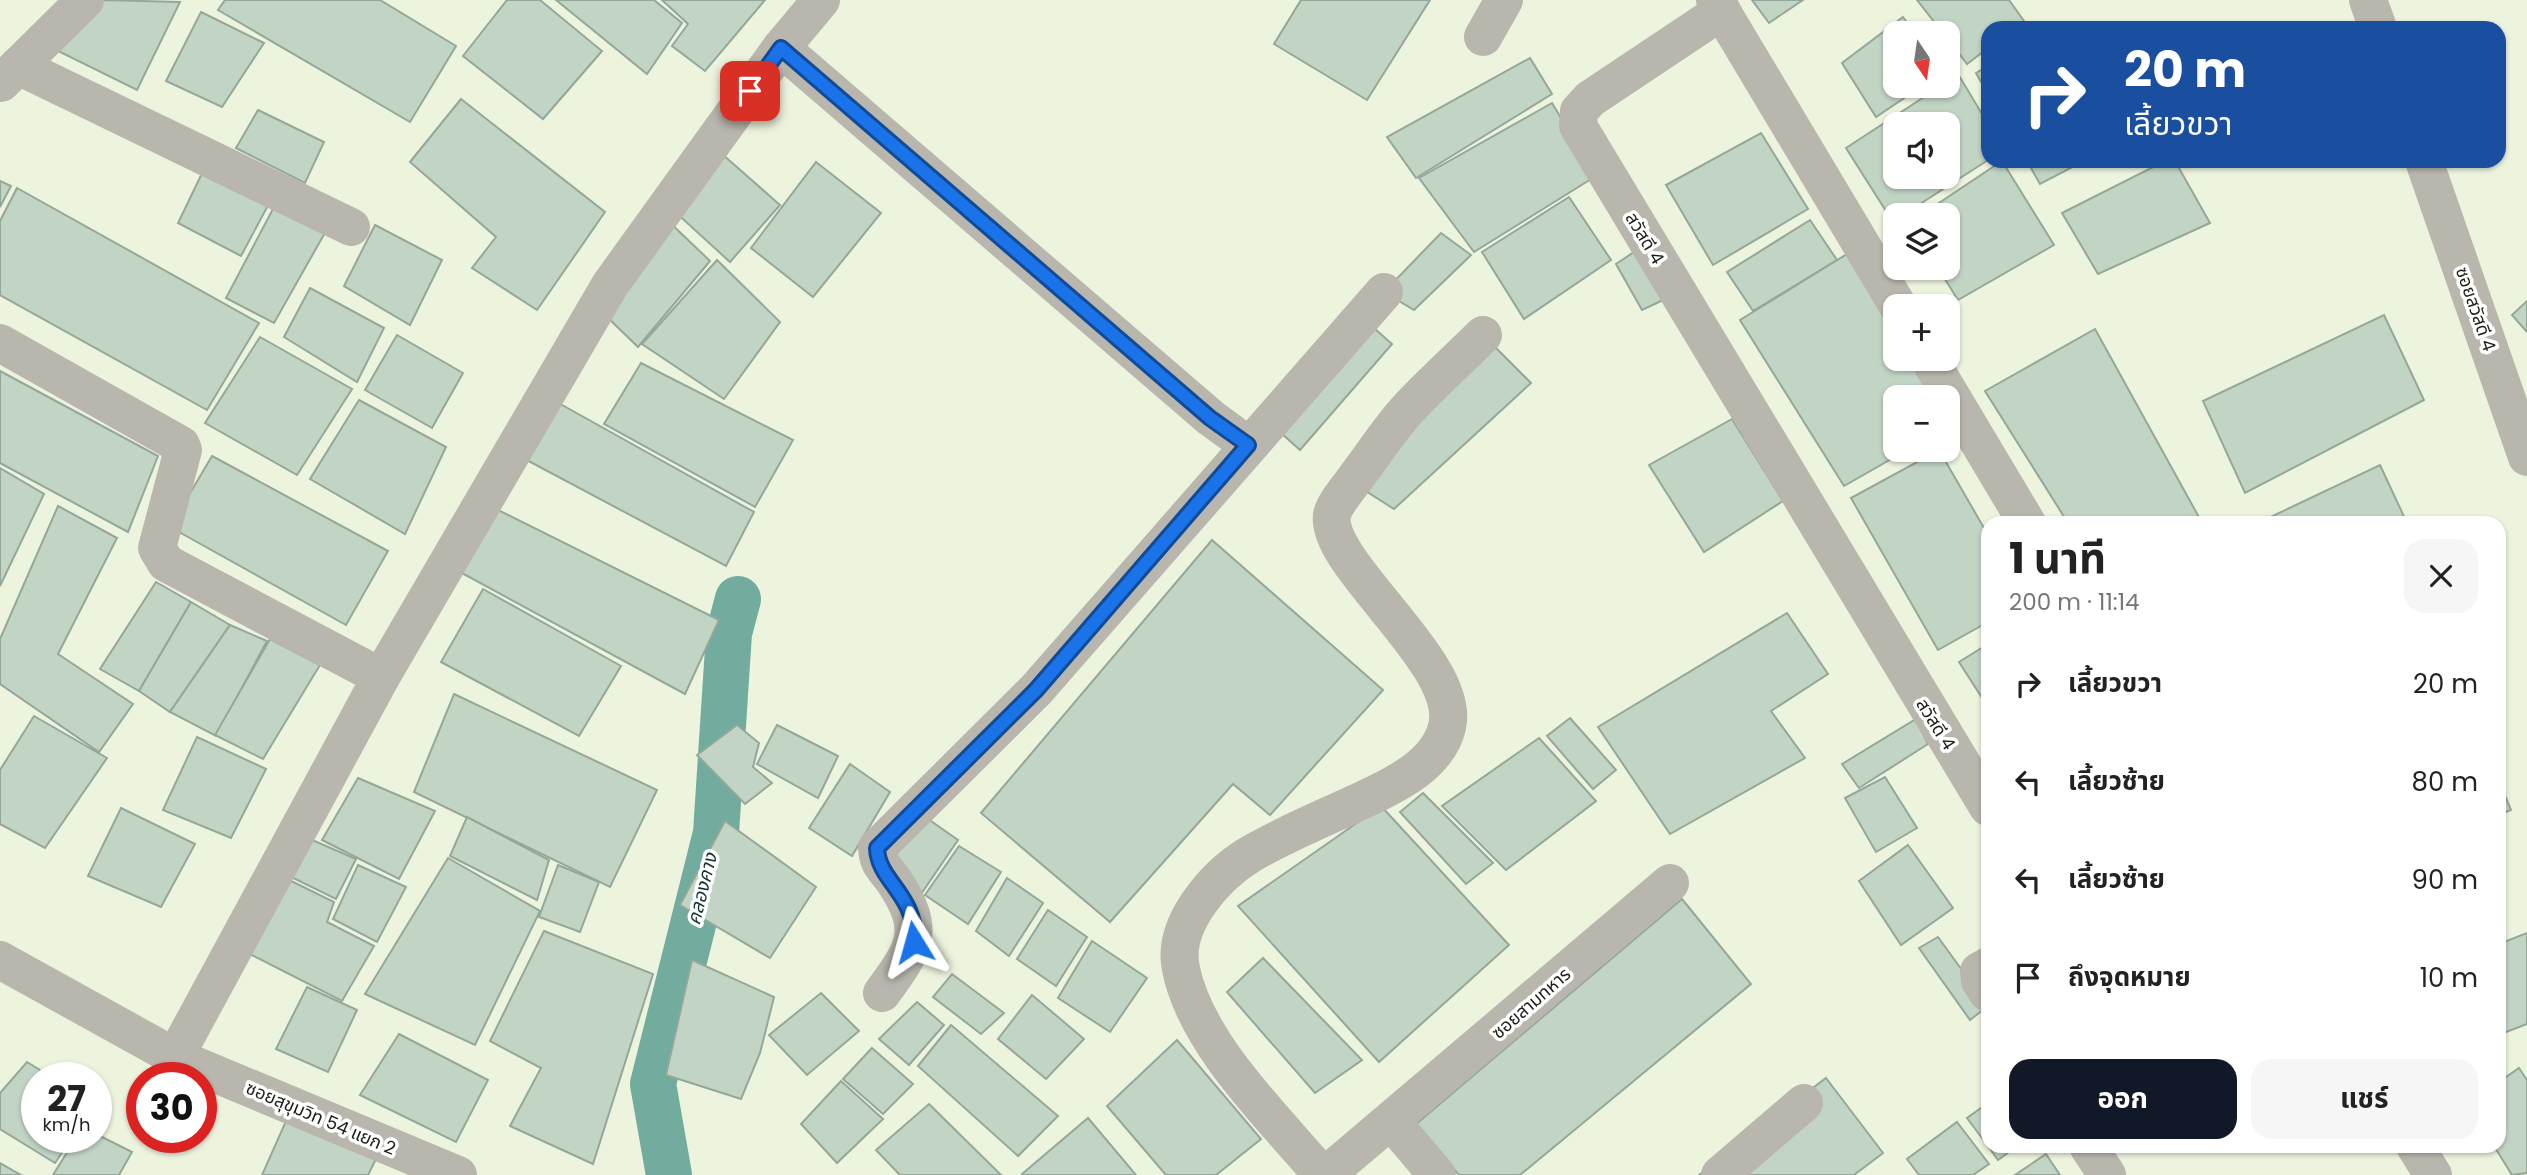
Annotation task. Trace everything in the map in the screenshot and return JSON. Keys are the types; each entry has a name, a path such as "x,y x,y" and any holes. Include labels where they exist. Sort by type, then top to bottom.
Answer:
{"street":[{"path":"85,0 9,75 351,228"},
{"path":"175,1058 381,677 610,285 781,48 821,0"},
{"path":"1483,37 1504,0"},
{"path":"2368,0 2376,21"},
{"name":"สวัสดี 4","path":"1891,294 1718,5 1590,99 1579,111 1578,125 1981,795"},
{"path":"781,48 1210,418 1248,445"},
{"name":"ซอยสวัสดี 4","path":"2426,168 2527,457"},
{"path":"882,993 908,958 914,942 916,922 894,881 877,860 877,848 1036,690 1384,292"},
{"path":"1324,1175 1239,1077 1196,1013 1180,968 1180,946 1189,922 1210,887 1248,856 1389,788 1423,765 1443,738 1448,708 1437,676 1351,561 1336,534 1332,516 1341,498 1406,411 1483,335"},
{"path":"0,343 181,445 183,450 157,548 166,562 381,677"},
{"path":"1936,371 2023,516"},
{"name":"ซอยสามทหาร","path":"1324,1175 1392,1122 1670,883"},
{"name":"ซอยสุขุมวิท 54 แยก 2","path":"0,960 175,1058 388,1162 458,1175"},
{"path":"1720,1175 1804,1103"},
{"path":"1392,1122 1437,1175"},
{"path":"2093,1153 2107,1175"},
{"path":"2419,1153 2433,1175"}],"building":[{"path":"102,0 180,2 137,90 58,51"},
{"path":"225,0 380,0 456,46 410,122 218,10"},
{"path":"507,0 540,0 602,51 543,119 463,56"},
{"path":"556,0 654,0 682,23 647,74"},
{"path":"662,0 765,0 705,71 672,46 688,24"},
{"path":"1301,0 1430,0 1367,100 1274,44"},
{"path":"1752,0 1803,0 1769,23"},
{"path":"1917,0 2009,0 2024,21 1981,21 1981,53 1967,64 1960,55 1960,21 1934,21"},
{"path":"201,12 264,43 222,107 166,81"},
{"path":"1883,32 1883,98 1904,98 1876,117 1842,63"},
{"path":"1530,58 1552,94 1416,178 1387,137"},
{"path":"1960,77 1981,112 1981,165 1960,178 1960,112 1901,112 1923,98 1960,98"},
{"path":"461,99 605,212 537,310 472,268 496,237 410,162"},
{"path":"1552,103 1596,176 1474,252 1419,178"},
{"path":"258,110 324,142 305,183 236,148"},
{"path":"1883,124 1883,189 1943,189 1922,203 1883,203 1883,206 1846,148"},
{"path":"1761,133 1808,209 1713,265 1666,185"},
{"path":"722,154 780,205 730,262 673,210"},
{"path":"816,162 881,213 813,297 751,248"},
{"path":"206,165 271,200 241,256 178,223"},
{"path":"1992,168 2006,168 2054,245 1960,299 1960,294 1954,294 1946,280 1960,280 1960,203 1939,203"},
{"path":"2031,168 2071,168 2040,184"},
{"path":"2151,168 2179,168 2210,223 2098,274 2062,213"},
{"path":"0,181 11,186 0,207"},
{"path":"17,188 259,323 207,410 0,295 0,221"},
{"path":"1569,197 1611,260 1524,319 1482,252"},
{"path":"275,205 326,231 274,323 226,298"},
{"path":"666,219 710,261 638,347 603,313"},
{"path":"1810,220 1837,260 1753,311 1727,272"},
{"path":"375,225 442,260 410,325 344,286"},
{"path":"1441,233 1471,255 1414,310 1384,292"},
{"path":"1643,246 1672,296 1642,310 1616,264"},
{"path":"1847,254 1883,314 1883,371 1918,371 1926,385 1883,385 1883,462 1886,462 1844,486 1740,320"},
{"path":"717,260 780,322 724,399 642,344"},
{"path":"310,288 384,328 357,382 284,337"},
{"path":"2527,301 2527,332 2512,315"},
{"path":"2384,315 2424,400 2245,493 2203,401"},
{"path":"1365,320 1392,344 1300,450 1271,424"},
{"path":"2095,329 2198,516 2064,516 1985,391"},
{"path":"397,335 463,373 432,428 365,390"},
{"path":"1483,335 1531,383 1394,509 1361,488"},
{"path":"260,337 352,389 297,475 205,423"},
{"path":"641,363 793,440 755,507 604,424"},
{"path":"0,371 158,456 128,532 0,463"},
{"path":"359,400 446,447 405,534 310,479"},
{"path":"555,401 754,512 726,566 521,457"},
{"path":"1732,419 1783,501 1704,552 1649,465"},
{"path":"212,456 388,551 346,625 170,527"},
{"path":"1917,462 1946,462 1981,523 1981,626 1938,650 1851,498"},
{"path":"2380,465 2404,516 2273,516"},
{"path":"0,468 44,494 0,586"},
{"path":"58,506 117,538 58,654 133,704 99,752 0,684 0,639"},
{"path":"494,508 719,620 685,694 460,572"},
{"path":"1212,540 1383,690 1270,815 1233,784 1110,922 981,813"},
{"path":"156,582 191,602 139,691 100,669"},
{"path":"483,589 621,666 579,736 441,662"},
{"path":"191,602 230,625 170,712 139,691"},
{"path":"1787,613 1828,674 1771,711 1805,758 1670,834 1598,727"},
{"path":"230,625 267,641 216,736 170,712"},
{"path":"270,639 320,665 263,759 215,735"},
{"path":"1981,648 1981,696 1959,662"},
{"path":"454,694 657,790 610,887 414,792"},
{"path":"34,716 107,758 45,848 0,824 0,770"},
{"path":"1570,718 1616,770 1593,789 1547,736"},
{"path":"1916,719 1928,744 1859,788 1842,764"},
{"path":"737,725 759,743 753,767 772,783 745,804 697,755"},
{"path":"777,725 838,756 818,798 757,764"},
{"path":"197,737 266,769 231,838 163,810"},
{"path":"1539,738 1596,801 1506,870 1442,806"},
{"path":"850,764 890,792 852,856 809,828"},
{"path":"1885,777 1917,828 1876,852 1845,798"},
{"path":"358,778 435,811 399,879 322,840"},
{"path":"1423,793 1493,863 1466,884 1400,812"},
{"path":"2506,798 2511,810 2506,812"},
{"path":"1381,806 1509,945 1379,1062 1238,906"},
{"path":"121,808 195,844 161,907 88,876"},
{"path":"921,814 958,840 921,894 881,867"},
{"path":"467,817 549,860 537,900 450,856"},
{"path":"725,821 816,887 770,958 680,905"},
{"path":"303,836 356,859 336,899 285,874"},
{"path":"1908,845 1953,908 1901,945 1859,881"},
{"path":"959,846 1001,872 968,924 925,895"},
{"path":"448,858 540,911 475,1045 365,994"},
{"path":"358,865 406,887 377,942 333,919"},
{"path":"558,865 599,882 580,932 539,917"},
{"path":"281,876 334,902 327,922 374,946 342,1001 244,951"},
{"path":"1007,878 1043,903 1009,956 976,931"},
{"path":"1682,899 1751,984 1520,1175 1459,1175 1415,1125"},
{"path":"1048,910 1087,937 1056,986 1017,959"},
{"path":"544,931 653,974 593,1164 510,1126 541,1068 490,1041"},
{"path":"2527,933 2527,1024 2506,1032 2506,941"},
{"path":"1938,937 1981,996 1981,1011 1970,1020 1919,948"},
{"path":"1092,941 1147,978 1110,1032 1058,998"},
{"path":"1263,958 1362,1060 1315,1093 1227,992"},
{"path":"692,960 774,997 760,1053 741,1099 666,1075"},
{"path":"952,974 1004,1013 981,1034 933,997"},
{"path":"307,987 357,1010 328,1072 276,1049"},
{"path":"821,993 859,1031 807,1075 769,1035"},
{"path":"1032,995 1084,1039 1046,1079 998,1039"},
{"path":"917,1002 944,1025 909,1065 879,1039"},
{"path":"951,1025 1058,1116 1018,1156 918,1066"},
{"path":"399,1034 488,1080 456,1142 360,1095"},
{"path":"1177,1040 1261,1139 1216,1175 1166,1175 1107,1106"},
{"path":"872,1048 913,1084 883,1114 843,1079"},
{"path":"2519,1068 2527,1080 2527,1173 2512,1175 2498,1153 2506,1153 2506,1077"},
{"path":"21,1069 21,1142 0,1129 0,1093"},
{"path":"1826,1078 1883,1153 1854,1175 1699,1175"},
{"path":"841,1081 883,1119 837,1163 801,1124"},
{"path":"929,1104 1001,1175 900,1175 876,1150"},
{"path":"1981,1108 1981,1137 1967,1118"},
{"path":"290,1112 379,1153 368,1175 262,1175"},
{"path":"1088,1118 1136,1175 1022,1174"},
{"path":"1957,1122 1989,1164 1973,1175 1919,1175 1907,1159"},
{"path":"112,1142 126,1149 126,1153 131,1153 119,1175 53,1175 67,1153 112,1153"},
{"path":"39,1153 62,1153 55,1163"},
{"path":"1993,1153 2008,1153 1998,1160"},
{"path":"2046,1154 2060,1175 2015,1175"},
{"path":"0,1163 21,1175 0,1175"}],"waterway":[{"name":"คลองคาง","path":"669,1175 653,1084 716,833 729,633 738,599"}],"route":[{"path":"750,91 781,48 1210,418 1248,445 1036,690 877,848 877,860 894,881 916,922 914,942"}]}
